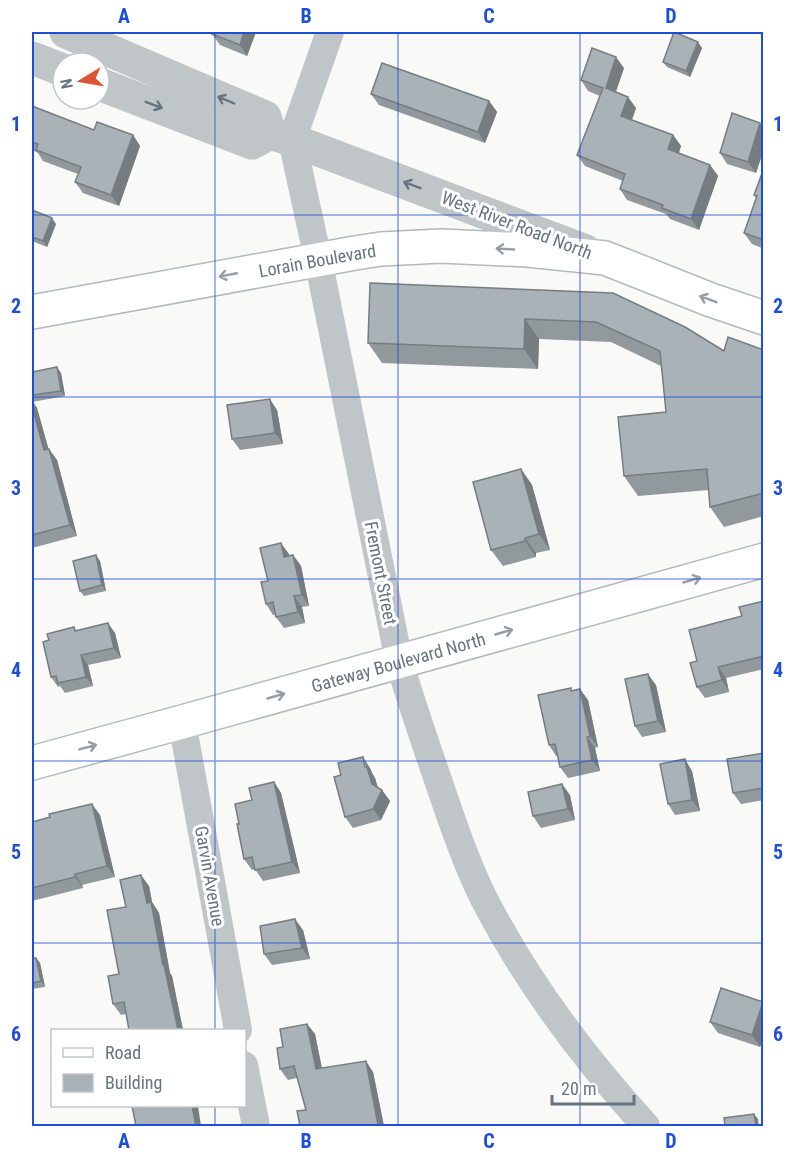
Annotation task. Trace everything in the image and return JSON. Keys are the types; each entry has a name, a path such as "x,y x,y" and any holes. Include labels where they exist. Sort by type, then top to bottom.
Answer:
{"main road":[{"name":"Lorain Boulevard","path":"32,312 381,249 441,246 528,250 604,258"},
{"name":"West River Road North","path":"604,258 764,318"},
{"name":"Gateway Boulevard North","path":"32,763 764,560"}],"street":[{"path":"66,32 265,117 281,136"},
{"path":"281,136 330,32"},
{"path":"32,58 51,65"},
{"path":"111,89 252,142 281,136"},
{"name":"West River Road North","path":"281,136 604,258"},
{"name":"Fremont Street","path":"281,136 318,259 399,661 462,849 482,895 531,979 562,1024 622,1100 646,1126"},
{"name":"Garvin Avenue","path":"182,722 238,1029"},
{"path":"246,1075 256,1126"}],"building":[{"path":"213,32 244,32 240,45 212,34"},
{"path":"674,32 698,42 686,71 663,62"},
{"path":"592,48 616,57 606,88 628,97 621,116 673,135 668,149 710,165 691,219 662,208 663,205 620,189 625,174 577,155 603,88 581,80"},
{"path":"382,63 489,101 478,132 371,94"},
{"path":"32,106 94,130 97,122 133,135 111,195 75,182 81,167 36,150 38,144 32,142"},
{"path":"732,113 760,123 748,162 720,153"},
{"path":"764,168 764,240 744,233"},
{"path":"32,210 52,218 43,241 32,237"},
{"path":"370,283 613,293 685,327 724,351 728,337 764,350 764,493 710,507 707,469 624,476 618,417 666,412 660,351 596,322 525,319 524,349 368,343"},
{"path":"57,367 61,391 32,395 32,372"},
{"path":"270,399 275,433 232,439 227,405"},
{"path":"32,406 44,450 49,449 70,525 32,535"},
{"path":"521,469 539,534 525,538 525,541 491,550 473,482"},
{"path":"281,543 284,557 293,555 302,595 294,596 298,612 276,617 273,602 266,604 261,582 268,581 260,548"},
{"path":"96,555 102,585 80,591 73,561"},
{"path":"764,601 764,656 718,667 722,680 697,687 690,663 697,661 689,630 742,616 739,607"},
{"path":"108,623 114,648 81,655 86,677 58,683 56,676 51,677 43,642 49,640 47,634 74,627 75,631"},
{"path":"648,674 658,721 635,726 625,679"},
{"path":"571,688 571,691 580,689 590,736 587,737 592,760 560,767 555,744 549,745 538,695"},
{"path":"764,753 764,788 733,793 727,759"},
{"path":"363,757 372,784 382,790 373,809 345,817 334,777 341,775 338,763"},
{"path":"685,759 692,800 668,804 660,764"},
{"path":"274,782 292,862 255,870 252,857 244,859 235,804 252,800 249,788"},
{"path":"562,784 568,809 533,816 528,792"},
{"path":"92,804 107,866 32,888 32,822 50,817 49,814"},
{"path":"141,875 147,903 151,902 178,1029 129,1029 124,1002 113,1004 108,976 119,974 107,910 126,907 120,880"},
{"path":"295,919 302,948 264,954 260,926"},
{"path":"36,958 41,981 32,983 32,959"},
{"path":"721,988 763,1002 752,1035 710,1022"},
{"path":"307,1024 316,1069 366,1061 378,1125 300,1126 297,1111 306,1110 294,1066 280,1069 277,1048 283,1047 280,1029"},
{"path":"132,1107 192,1107 196,1126 136,1126"},
{"path":"754,1114 756,1126 725,1126 724,1118"}]}
